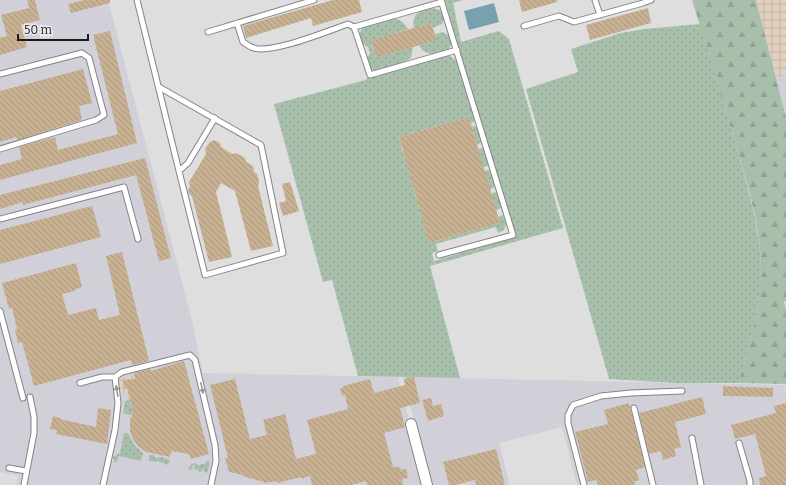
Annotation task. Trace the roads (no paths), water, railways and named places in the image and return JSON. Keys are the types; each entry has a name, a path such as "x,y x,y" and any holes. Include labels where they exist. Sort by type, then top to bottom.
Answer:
{"street":[{"path":"411,424 427,485"}],"lane":[{"path":"137,0 205,275 283,253 261,145 159,87"},
{"path":"208,32 314,0"},
{"path":"595,0 600,15"},
{"path":"524,26 559,16 574,22 651,0"},
{"path":"237,23 243,42 254,48 268,49 348,24 354,27 442,1 513,235 439,255"},
{"path":"354,27 370,75 457,50"},
{"path":"0,74 82,53 89,58 104,115 96,120 0,149"},
{"path":"179,171 188,163 214,118"},
{"path":"0,220 124,187 138,239"},
{"path":"0,311 23,398"},
{"path":"80,383 102,377 114,377 122,372 190,355 195,360 215,445 216,461 211,485"},
{"path":"103,485 115,430 118,403 114,377"},
{"path":"584,485 568,423 568,415 573,405 601,396 682,391"},
{"path":"24,485 34,433 34,417 30,397"},
{"path":"634,408 652,485"},
{"path":"692,438 701,485"},
{"path":"739,443 750,485"},
{"path":"9,468 26,471"}],"water":[{"path":"494,3 499,22 469,30 464,11"}]}
